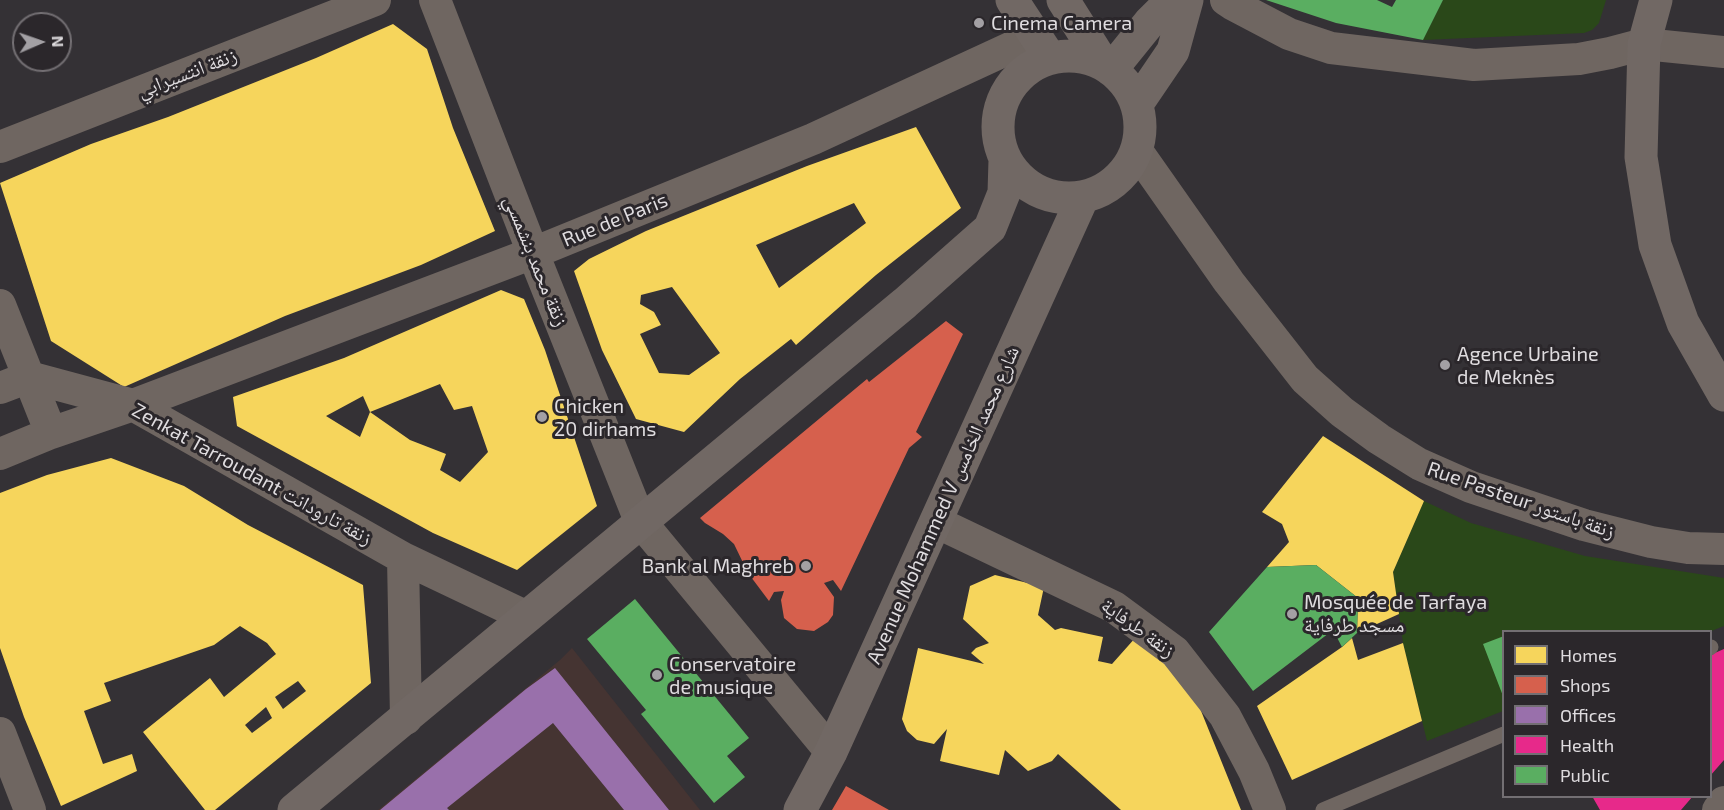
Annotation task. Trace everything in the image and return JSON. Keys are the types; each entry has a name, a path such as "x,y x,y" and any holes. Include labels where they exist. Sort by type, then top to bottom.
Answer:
{"main road":[{"path":"1005,160 1018,178 1036,191 1057,198 1082,199 1099,193 1116,182 1129,167 1137,151 1140,134 1137,104 1131,90 1119,75 1087,57 1068,55 1043,47 1012,0"},
{"path":"1064,0 1108,67"},
{"path":"1108,67 1172,0"},
{"path":"1137,104 1173,51 1187,0"},
{"path":"1656,0 1644,44 1641,157 1655,245 1683,323 1724,395"},
{"path":"294,810 905,303 990,228 1004,193 1005,160 998,134 1000,107 1008,90 1019,76 1033,65 1043,47"},
{"name":"Avenue Mohammed V شارع محمد الخامس","path":"800,810 831,752 1082,199"}],"street":[{"name":"زنقة انتسيرابي","path":"0,147 375,0"},
{"name":"زنقة محمد بنشمسي","path":"435,0 640,522 831,752"},
{"path":"1226,0 1289,34 1331,48 1464,64 1579,59 1644,44 1724,52"},
{"name":"Rue de Paris","path":"0,454 533,253 1043,47"},
{"name":"Rue Pasteur زنقة باستور","path":"1137,151 1229,282 1305,379 1379,439 1419,464 1472,487 1584,525 1651,542 1688,548 1724,549"},
{"path":"0,305 51,433"},
{"path":"0,388 29,377"},
{"name":"Zenkat Tarroudant زنقة تارودانت","path":"29,377 133,405 403,558 527,617"},
{"name":"زنقة طرفاية","path":"936,522 1114,607 1175,652 1226,716 1254,771 1270,810"},
{"path":"403,558 406,718"},
{"path":"2,744 30,810"},
{"path":"1718,810 1724,802"}],"lane":[{"path":"1323,810 1502,734"}],"shaded area":[{"path":"572,648 700,810 378,810 560,660"}],"green space":[{"path":"1443,0 1606,0 1599,23 1592,30 1584,33 1423,40"},
{"path":"1424,501 1471,523 1585,556 1724,578 1724,626 1712,631 1502,630 1502,711 1427,741 1403,643 1393,572"}],"building: Homes":[{"path":"393,24 427,49 453,128 495,231 421,265 285,316 124,387 51,341 0,183 91,144 168,117 316,58"},
{"path":"916,127 961,208 876,275 796,345 791,339 740,379 684,432 636,419 602,350 574,271 589,259 646,231 807,166","holes":["854,203 866,223 779,288 756,245","672,287 720,353 689,375 659,373 640,334 661,325 654,312 640,304 641,295"]},
{"path":"501,290 524,299 545,350 597,506 517,570 433,533 237,426 233,397 344,358","holes":["440,384 454,410 472,406 488,452 460,482 440,470 446,454 410,440 370,412","363,396 370,412 360,437 326,416"]},
{"path":"1323,436 1424,501 1393,572 1399,614 1357,633 1358,598 1316,565 1267,567 1289,542 1282,524 1262,512"},
{"path":"111,458 184,486 248,525 363,585 371,683 215,810 205,810 143,732 210,678 224,697 276,654 267,643 240,626 214,645 104,683 111,701 84,711 103,764 132,754 137,771 61,806 24,717 0,648 0,493 47,475","holes":["298,681 306,691 283,709 275,697","266,707 272,718 252,733 245,725"]},
{"path":"995,575 1044,587 1038,615 1055,630 1061,628 1103,637 1098,661 1112,664 1136,637 1191,686 1241,810 1121,810 1058,754 1052,761 1028,771 1005,750 999,775 940,761 947,729 934,744 917,740 907,731 902,719 918,648 984,664 971,653 976,648 989,643 963,619 970,586"},
{"path":"1352,638 1358,660 1403,643 1422,721 1292,780 1257,706"}],"building: Shops":[{"path":"946,321 963,334 916,432 922,437 909,448 841,591 833,580 824,583 834,597 833,615 828,622 814,631 797,629 784,618 781,600 784,591 774,592 769,601 748,573 734,544 700,518 867,379 869,382"},
{"path":"846,786 889,810 832,810"}],"building: Offices":[{"path":"555,668 669,810 624,810 553,723 447,808 449,810 380,810 526,689"}],"building: Health":[{"path":"1724,649 1724,760 1712,774 1712,654"},
{"path":"1593,798 1691,798 1681,810 1600,810"}],"building: Public":[{"path":"1266,0 1377,0 1392,7 1396,0 1443,0 1423,40 1336,23"},
{"name":"Mosquée de Tarfaya مسجد طرفاية","path":"1316,565 1358,598 1357,633 1342,647 1333,630 1253,691 1209,632 1267,567"},
{"name":"Conservatoire de musique","path":"635,599 749,738 727,756 745,777 714,803 641,714 646,710 587,639"},
{"path":"1502,637 1502,693 1483,644"}],"place":[{"name":"Cinema Camera","path":"979,23"},
{"name":"Agence Urbaine de Meknès","path":"1445,365"},
{"name":"Chicken 20 dirhams","path":"542,417"},
{"name":"Bank al Maghreb","path":"806,566"},
{"name":"Mosquée de Tarfaya مسجد طرفاية","path":"1292,614"},
{"name":"Conservatoire de musique","path":"657,675"}]}
